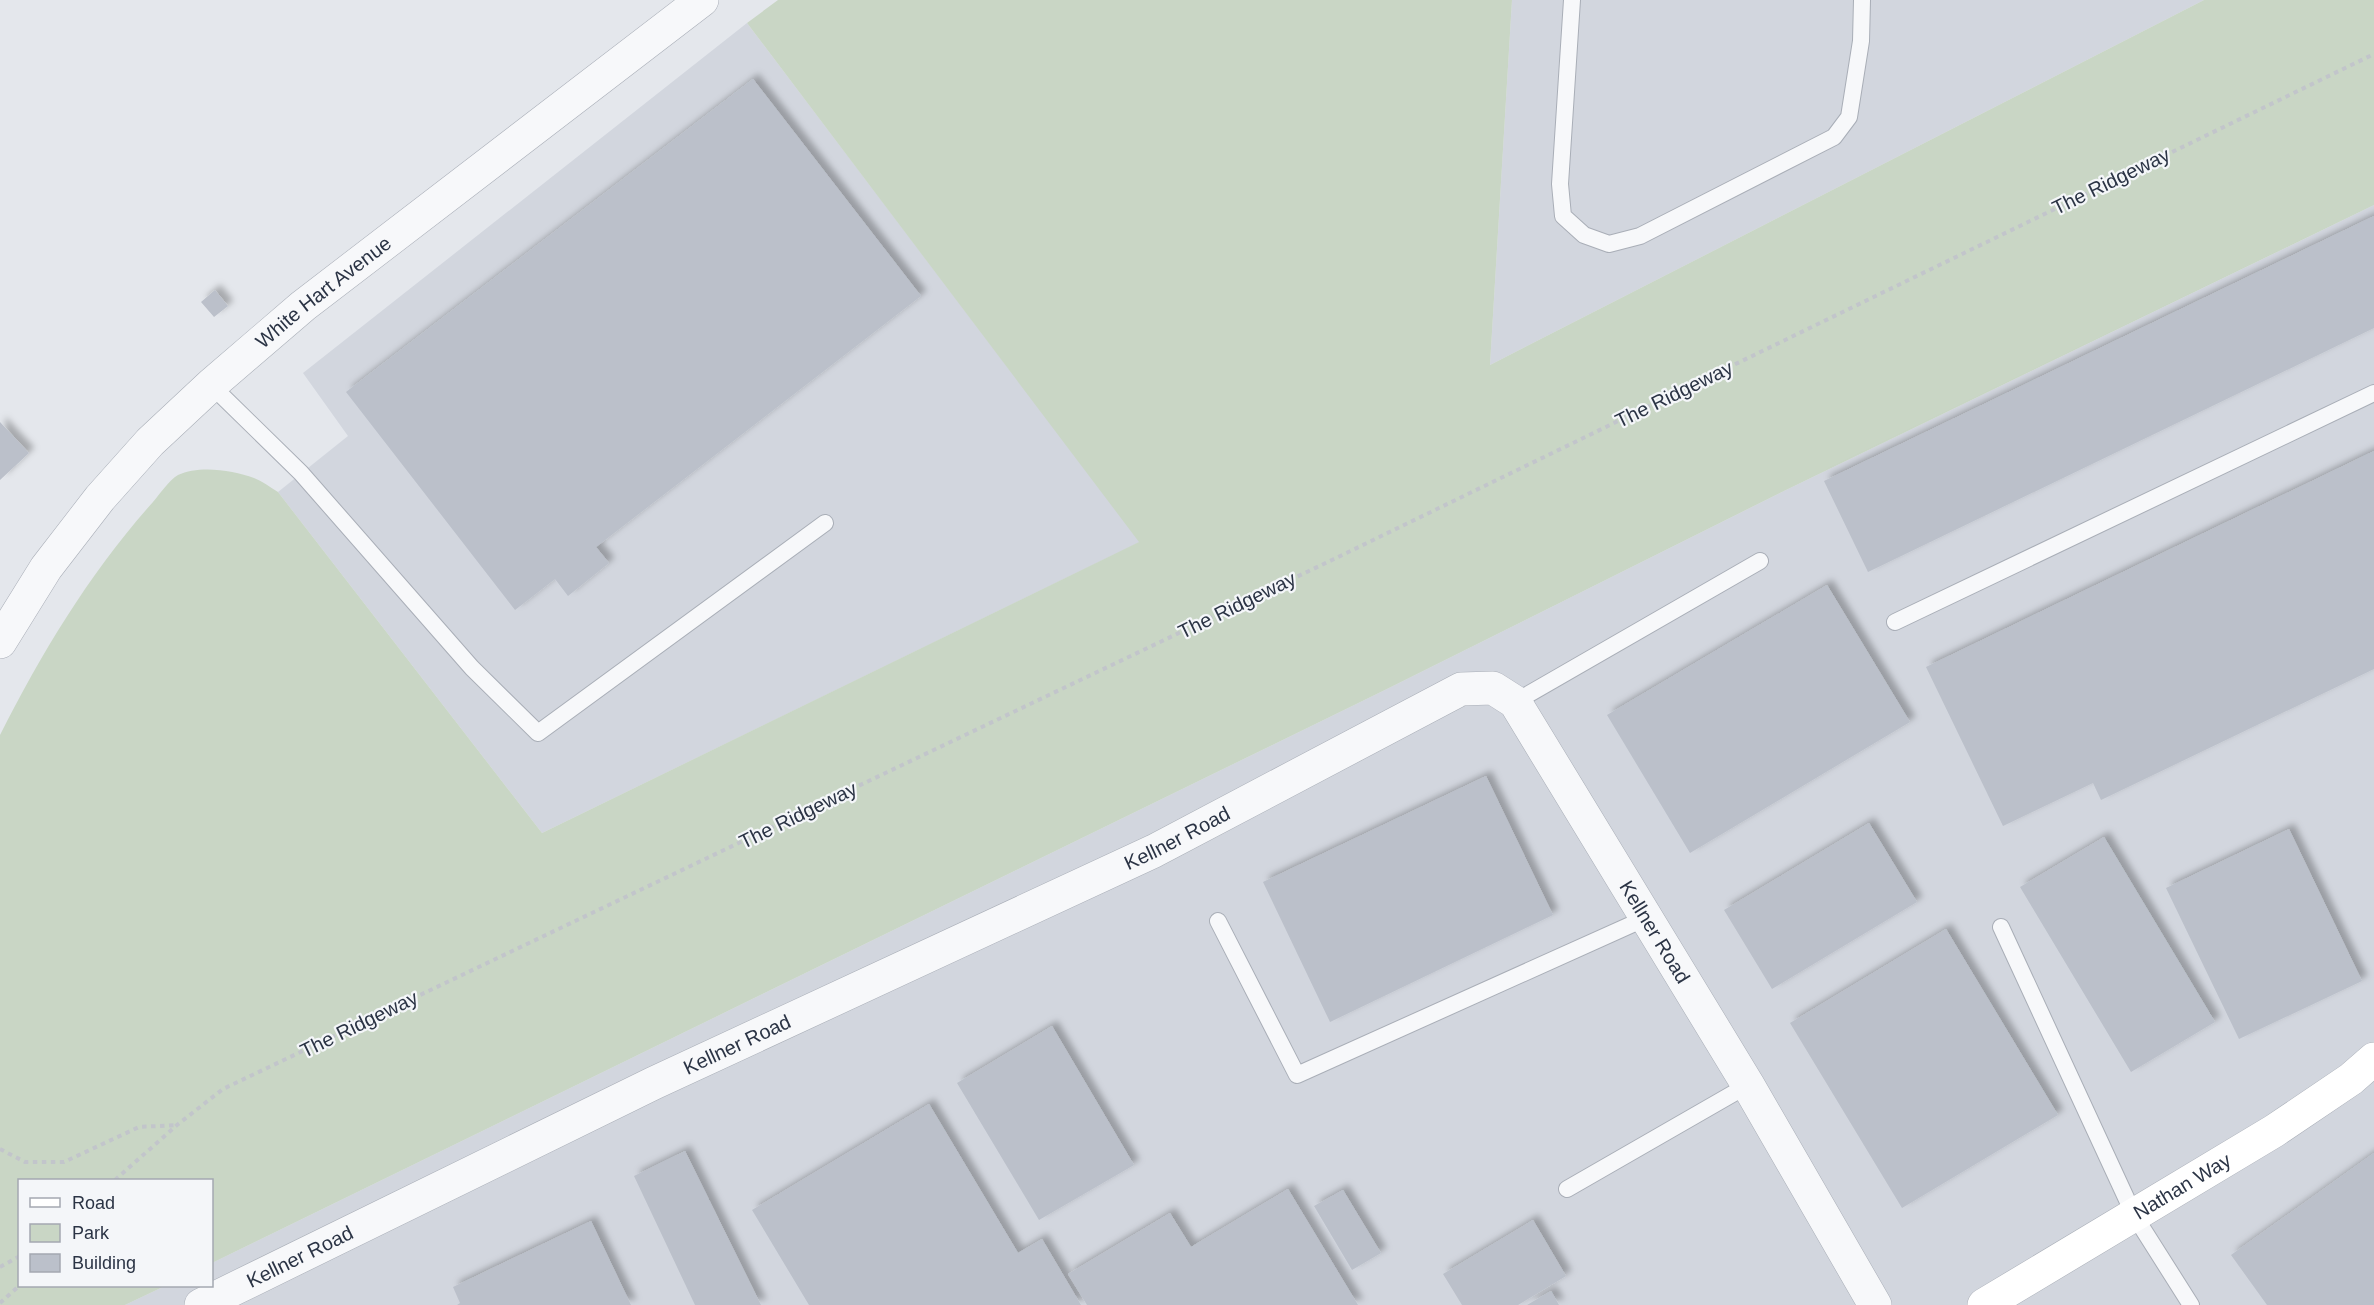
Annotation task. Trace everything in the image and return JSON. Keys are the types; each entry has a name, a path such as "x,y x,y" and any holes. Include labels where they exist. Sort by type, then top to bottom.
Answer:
{"street":[{"name":"White Hart Avenue","path":"0,642 46,568 100,498 150,442 211,385 303,306 702,0"},
{"name":"Kellner Road","path":"201,1305 654,1083 1154,851 1461,689 1493,688 1515,702 1748,1085 1875,1305"},
{"name":"Nathan Way","path":"1984,1305 2274,1131 2351,1079 2374,1059"}],"lane":[{"path":"1572,0 1560,184 1563,216 1584,235 1609,244 1640,236 1834,136 1849,117 1861,41 1862,0"},
{"path":"211,385 301,473 472,668 538,733 825,523"},
{"path":"1896,622 2374,393"},
{"path":"1515,702 1760,561"},
{"path":"1218,921 1297,1075 1646,918"},
{"path":"2001,927 2134,1215 2192,1305"},
{"path":"1567,1189 1748,1085"}],"path":[{"name":"The Ridgeway","path":"117,1179 177,1125 223,1089 1332,560 2374,54"},
{"path":"0,1149 25,1162 64,1162 139,1127 177,1125"},
{"path":"0,1267 18,1257"},
{"path":"0,1303 18,1287"}],"shaded area":[{"path":"1512,0 2204,0 1490,365"},
{"path":"747,23 1140,542 542,833 278,492 348,436 303,373"},
{"path":"2374,205 2374,1305 125,1305 163,1287 213,1287 213,1263 1387,689 1784,491"}],"green space":[{"path":"778,0 1512,0 1490,365 2204,0 2374,0 2374,205 1784,491 1387,689 213,1263 213,1179 18,1179 18,1287 163,1287 125,1305 0,1305 0,735 33,673 88,584 130,528 175,477 196,470 226,471 254,478 278,492 542,833 1139,542 747,23"}],"building":[{"path":"753,79 921,296 596,547 609,563 568,596 555,579 515,610 346,392"},
{"path":"2374,216 2374,328 1868,572 1824,481"},
{"path":"215,290 228,306 214,317 201,302"},
{"path":"0,422 29,453 0,480"},
{"path":"2374,451 2374,669 2101,800 2093,783 2003,826 1926,667"},
{"path":"1827,585 1910,722 1690,853 1607,715"},
{"path":"1486,776 1553,915 1330,1022 1263,882"},
{"path":"1869,823 1917,902 1772,989 1724,910"},
{"path":"2289,829 2362,981 2239,1039 2166,888"},
{"path":"2104,837 2215,1022 2131,1072 2020,887"},
{"path":"1946,929 2058,1115 1902,1208 1790,1023"},
{"path":"1052,1026 1134,1165 1039,1220 957,1083"},
{"path":"929,1104 1018,1253 1042,1239 1081,1305 809,1305 752,1210"},
{"path":"685,1151 761,1305 695,1305 634,1176"},
{"path":"2374,1153 2374,1305 2267,1305 2231,1255"},
{"path":"1288,1189 1358,1305 1087,1305 1068,1274 1170,1213 1191,1247"},
{"path":"1343,1190 1381,1253 1352,1270 1314,1206"},
{"path":"1533,1220 1566,1276 1518,1305 1462,1305 1443,1274"},
{"path":"591,1221 631,1305 457,1305 460,1303 453,1287"},
{"path":"1551,1291 1559,1305 1527,1305"}]}
